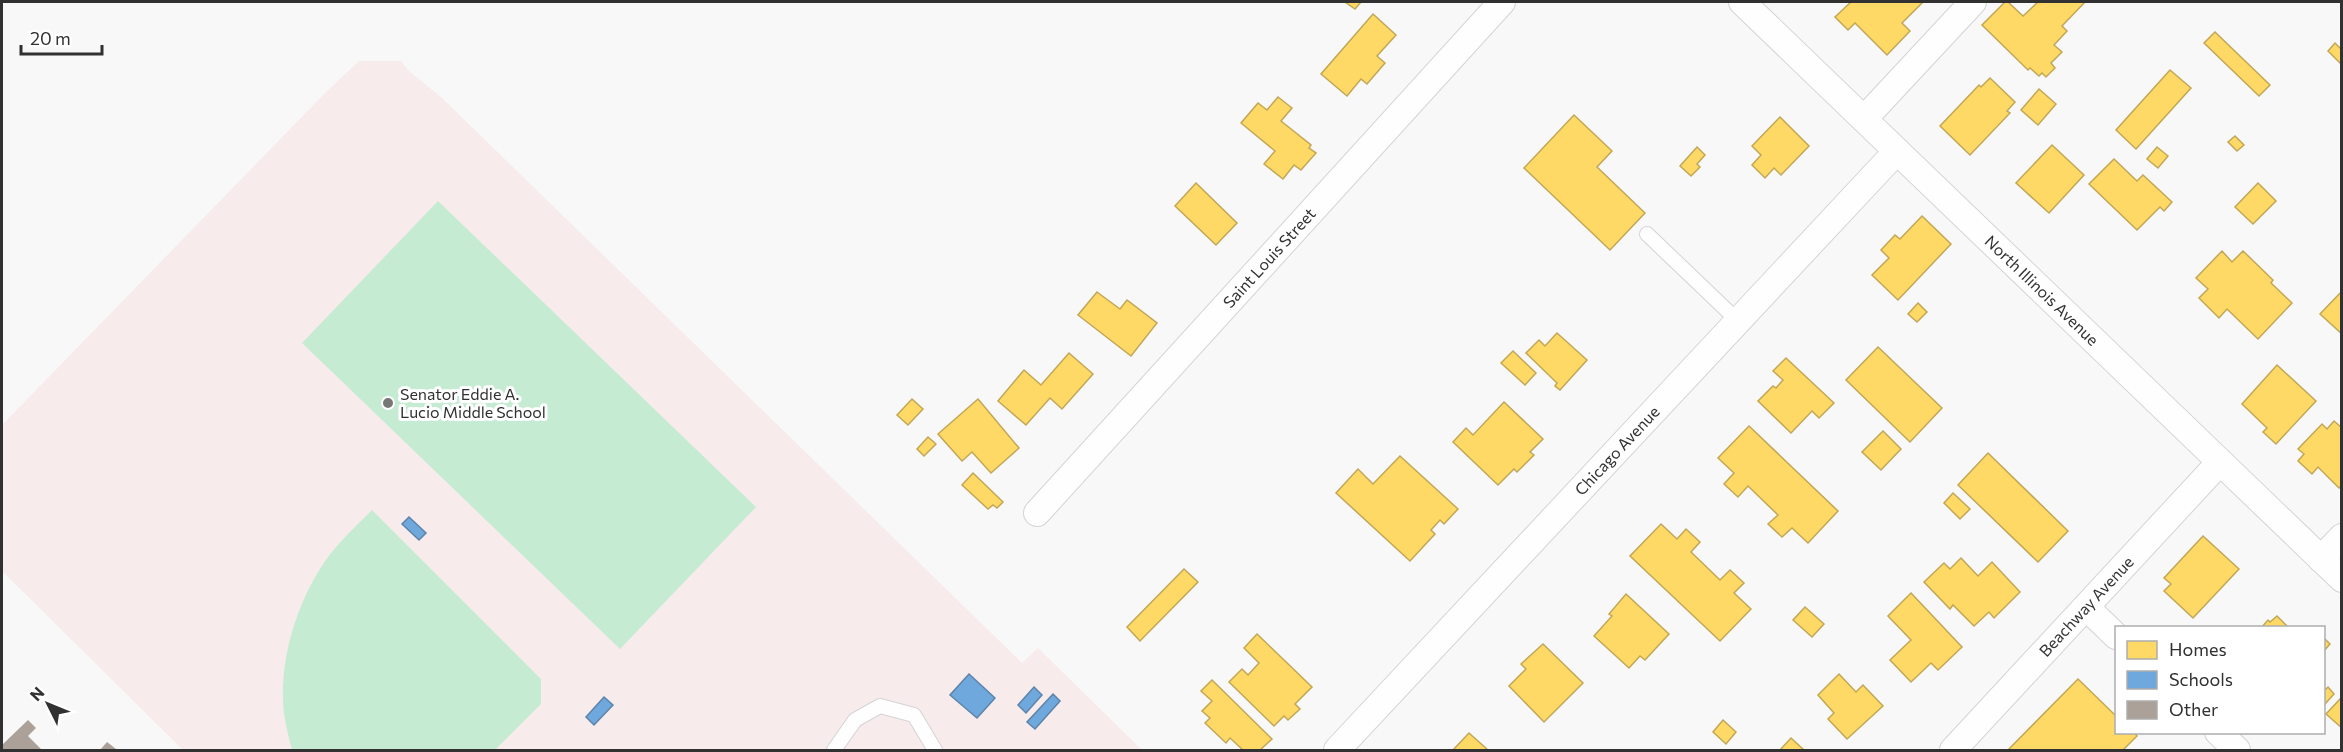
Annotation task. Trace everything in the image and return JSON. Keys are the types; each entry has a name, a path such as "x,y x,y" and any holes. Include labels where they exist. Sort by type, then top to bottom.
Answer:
{"street":[{"name":"Saint Louis Street","path":"1037,513 1502,2"},
{"name":"North Illinois Avenue","path":"1742,2 2342,579"},
{"path":"1864,119 1973,2"},
{"name":"Chicago Avenue","path":"1337,750 1897,151"},
{"name":"Beachway Avenue","path":"1953,750 2220,462"},
{"path":"2321,559 2342,537"},
{"path":"2086,607 2115,635"},
{"path":"2220,734 2237,750"}],"lane":[{"path":"1647,234 1738,321"},
{"path":"834,750 855,720 880,706 914,715 935,750"}],"shaded area":[{"name":"Senator Eddie A. Lucio Middle School","path":"359,61 401,61 409,71 441,97 1022,663 1038,648 1142,750 183,750 2,571 2,425 325,93"}],"green space":[{"path":"438,201 756,507 620,649 302,343"},
{"path":"372,510 541,679 541,704 495,750 292,750 284,714 283,694 287,652 292,632 307,592 328,557"}],"building: Homes":[{"path":"1345,2 1361,2 1355,9"},
{"path":"1851,2 1923,2 1902,23 1910,31 1887,55 1855,23 1848,30 1835,17"},
{"path":"2005,2 2008,2 2023,16 2038,2 2085,2 2062,26 2067,31 2054,45 2062,52 2051,63 2055,68 2046,77 2042,73 2039,76 2030,68 2028,70 1982,25"},
{"path":"1373,14 1396,35 1377,56 1385,63 1367,84 1361,79 1347,96 1321,74"},
{"path":"2215,32 2270,85 2259,96 2204,43"},
{"path":"2335,43 2342,50 2342,65 2328,51"},
{"path":"2170,70 2191,88 2136,149 2116,130"},
{"path":"1990,78 2015,102 2007,111 2010,113 1970,155 1940,126 1979,85 1981,87"},
{"path":"2039,89 2056,104 2038,125 2021,110"},
{"path":"1278,97 1292,108 1281,121 1311,145 1309,148 1316,153 1301,170 1294,165 1283,179 1264,164 1275,151 1241,123 1258,103 1267,110"},
{"path":"1574,115 1612,151 1597,167 1645,213 1610,250 1524,168"},
{"path":"1780,117 1809,146 1781,175 1774,168 1765,178 1752,165 1761,155 1752,146"},
{"path":"2235,136 2244,145 2237,151 2228,142"},
{"path":"2052,145 2084,175 2049,213 2016,183"},
{"path":"1697,147 1705,155 1697,164 1700,167 1691,176 1680,166"},
{"path":"2157,147 2168,156 2158,168 2147,159"},
{"path":"2114,159 2137,181 2143,175 2172,202 2164,211 2160,207 2137,230 2089,184"},
{"path":"1196,183 1237,223 1216,245 1175,206"},
{"path":"2258,183 2276,201 2253,224 2235,207"},
{"path":"1922,216 1951,244 1898,300 1872,275 1889,258 1881,250 1895,235 1900,239"},
{"path":"2222,251 2232,262 2243,251 2273,280 2271,283 2292,303 2258,339 2227,309 2219,318 2199,298 2208,289 2196,278"},
{"path":"2342,291 2342,334 2320,314"},
{"path":"1097,292 1120,309 1127,300 1157,323 1131,356 1078,315"},
{"path":"1918,303 1927,312 1917,322 1908,314"},
{"path":"1557,333 1587,360 1560,390 1555,386 1557,383 1526,353 1539,340 1545,346"},
{"path":"1878,347 1942,408 1910,442 1846,380"},
{"path":"1513,351 1536,373 1525,385 1501,363"},
{"path":"1069,353 1093,374 1062,409 1050,398 1026,425 998,401 1024,370 1041,385"},
{"path":"1786,358 1834,403 1819,418 1812,411 1791,433 1758,401 1773,386 1776,388 1783,380 1773,371"},
{"path":"2277,365 2316,401 2276,444 2263,432 2267,428 2242,404"},
{"path":"912,399 923,409 908,425 897,415"},
{"path":"978,399 1019,448 991,473 972,452 962,461 938,434"},
{"path":"1504,402 1543,439 1530,452 1534,455 1517,472 1514,469 1498,485 1453,442 1466,428 1473,435"},
{"path":"2334,421 2342,428 2342,485 2339,488 2318,467 2312,474 2298,461 2304,454 2298,449 2322,424 2327,429"},
{"path":"1749,426 1838,511 1808,543 1792,528 1782,537 1768,524 1778,515 1748,486 1738,497 1724,484 1734,473 1718,458"},
{"path":"1883,431 1901,449 1881,470 1862,452"},
{"path":"928,437 936,444 924,456 917,449"},
{"path":"1988,453 2068,531 2038,562 1958,485"},
{"path":"1400,456 1458,509 1444,524 1440,520 1431,530 1435,534 1410,561 1336,493 1358,469 1373,484"},
{"path":"973,473 1003,502 997,508 993,505 988,509 962,485"},
{"path":"1953,493 1970,509 1960,519 1944,503"},
{"path":"1661,524 1677,539 1686,529 1700,542 1691,552 1720,580 1730,570 1744,583 1734,593 1751,609 1720,641 1630,556"},
{"path":"2203,536 2239,569 2193,618 2164,591 2171,584 2164,578"},
{"path":"1961,558 1978,576 1992,562 2020,592 1994,618 1989,612 1974,626 1953,605 1950,609 1924,582 1944,563 1950,569"},
{"path":"1184,569 1198,582 1140,641 1127,627"},
{"path":"1911,593 1962,647 1938,670 1931,663 1911,682 1890,660 1911,640 1888,616"},
{"path":"1626,594 1669,634 1645,660 1640,656 1629,668 1594,636 1612,616 1609,614"},
{"path":"1805,607 1824,624 1812,637 1793,620"},
{"path":"2277,616 2287,626 2263,626 2268,620 2270,622"},
{"path":"1257,634 1312,687 1295,704 1300,709 1288,720 1284,716 1274,726 1229,682 1242,669 1248,675 1259,663 1244,648"},
{"path":"2325,639 2330,644 2325,650"},
{"path":"1543,644 1583,683 1544,722 1509,686 1526,669 1521,664"},
{"path":"1839,674 1856,692 1863,685 1883,706 1847,739 1828,719 1834,713 1818,695"},
{"path":"2078,679 2115,715 2115,734 2136,734 2137,736 2123,750 2008,750"},
{"path":"1212,680 1272,739 1260,750 1243,750 1230,738 1226,743 1205,723 1210,718 1202,711 1212,701 1201,691"},
{"path":"2328,687 2334,694 2325,704 2325,690"},
{"path":"2342,697 2342,728 2326,714"},
{"path":"1723,720 1736,732 1726,744 1713,732"},
{"path":"1469,733 1488,750 1453,750"},
{"path":"1791,738 1804,750 1780,750"}],"building: Schools":[{"path":"409,517 426,533 419,540 402,524"},
{"path":"969,674 995,698 977,718 950,695"},
{"path":"1034,687 1042,695 1026,713 1018,705"},
{"path":"1053,694 1060,701 1035,729 1027,722"},
{"path":"604,697 613,705 594,725 586,717"}],"building: Other":[{"path":"28,720 36,728 28,736 42,750 2,750 2,745"},
{"path":"107,742 116,749 100,750"}],"place":[{"name":"Senator Eddie A. Lucio Middle School","path":"388,403"}]}
